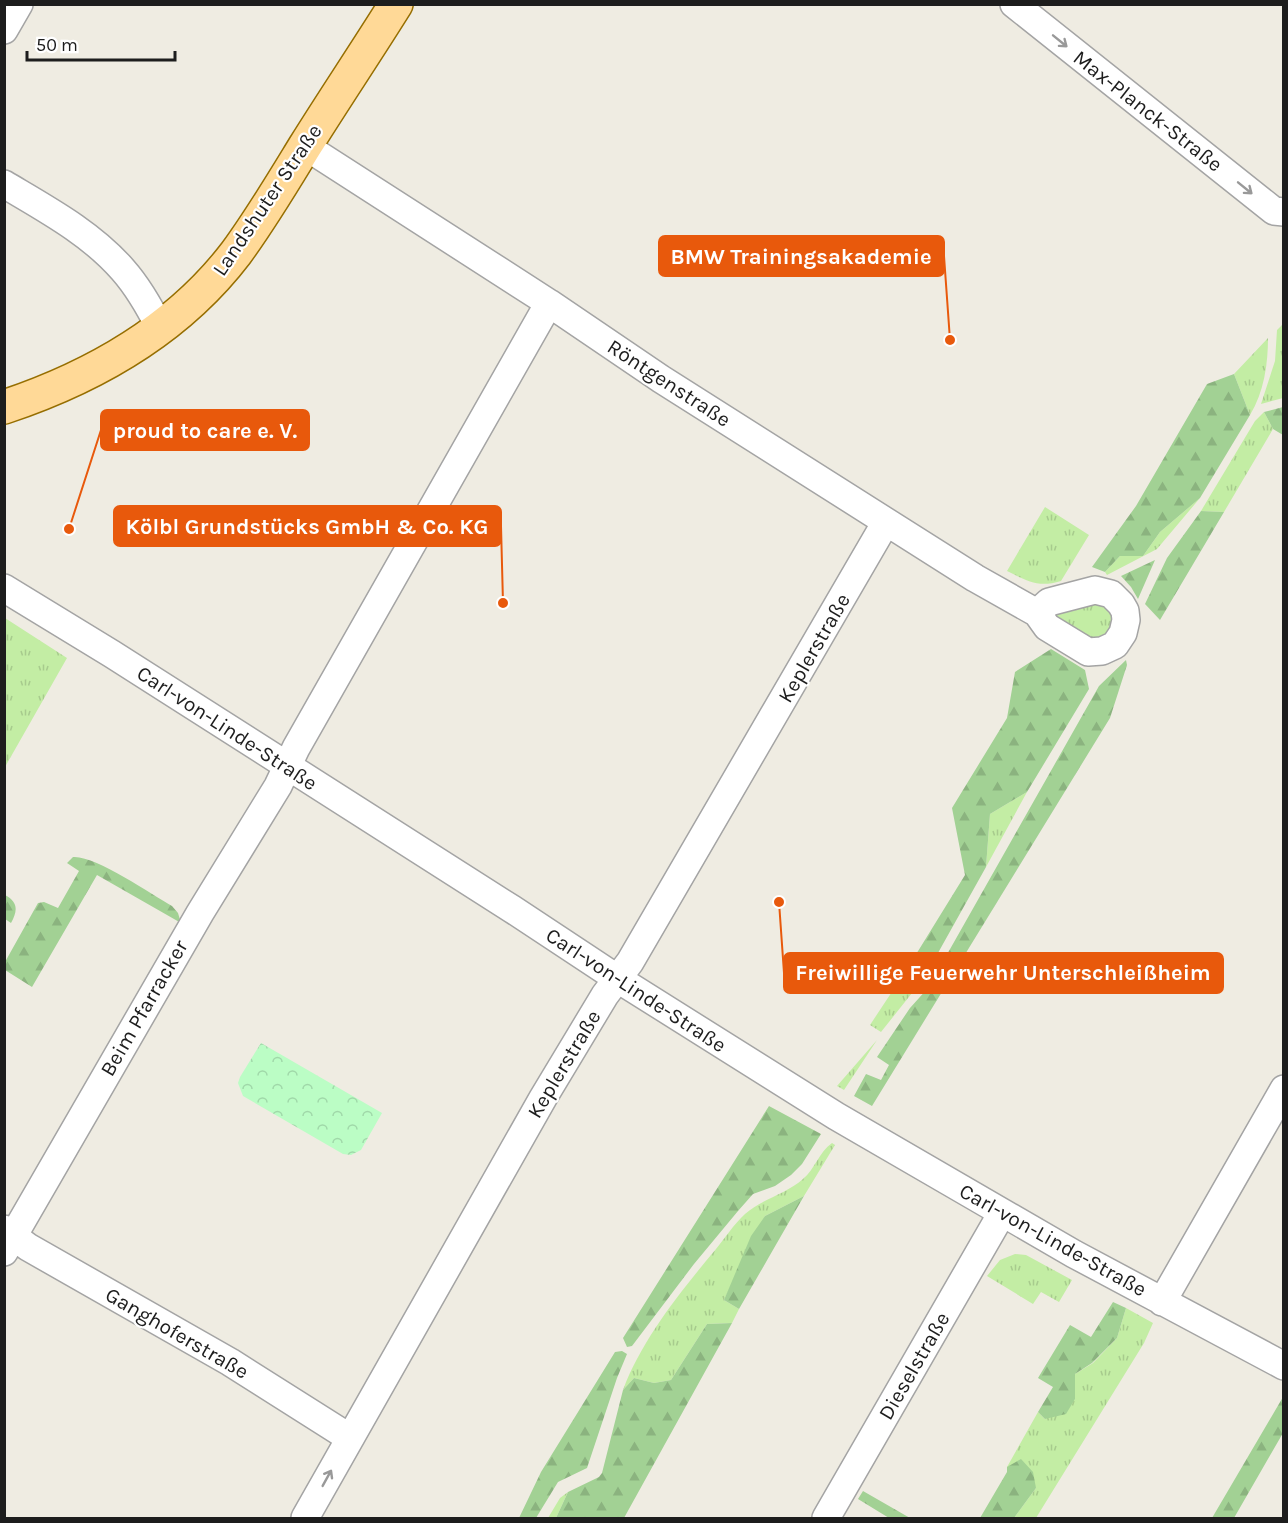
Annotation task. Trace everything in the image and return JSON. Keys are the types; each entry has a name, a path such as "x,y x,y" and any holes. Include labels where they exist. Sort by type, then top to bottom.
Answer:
{"main road":[{"name":"Landshuter Straße","path":"4,406 54,389 102,367 160,328 193,300 235,253 277,193 396,4"}],"street":[{"path":"4,30 19,4"},
{"name":"Max-Planck-Straße","path":"1014,4 1274,211 1284,212"},
{"name":"Röntgenstraße","path":"305,146 549,303 661,379 975,578 1037,613"},
{"path":"4,184 60,218 106,253 124,271 141,294 160,328"},
{"name":"Beim Pfarracker","path":"8,1239 200,913 278,786 296,748 549,303"},
{"name":"Keplerstraße","path":"305,1518 543,1098 605,995 630,962 886,522"},
{"name":"Carl-von-Linde-Straße","path":"4,588 112,654 836,1116 1002,1213 1162,1302 1284,1366"},
{"path":"1162,1302 1284,1089"},
{"name":"Dieselstraße","path":"826,1518 1002,1213"},
{"name":"Ganghoferstraße","path":"8,1239 27,1247 241,1368 350,1438"}],"green space":[{"path":"1283,324 1283,398 1261,404 1275,361 1277,330"},
{"path":"1268,338 1264,378 1259,397 1250,415 1234,374"},
{"path":"1234,374 1250,415 1200,498 1160,532 1143,556 1120,556 1105,572 1092,567 1136,506 1207,384"},
{"path":"1284,407 1283,435 1273,429 1264,412"},
{"path":"1264,412 1273,429 1224,512 1201,511 1255,421"},
{"path":"1200,498 1157,549 1107,575 1105,572 1120,556 1143,556 1160,532"},
{"path":"1045,507 1089,535 1061,581 1039,584 1007,571"},
{"path":"1201,511 1224,512 1160,620 1145,604 1167,558"},
{"path":"1155,560 1138,599 1121,576"},
{"path":"1092,603 1108,609 1113,619 1108,630 1096,641 1056,619 1053,614"},
{"path":"5,618 67,658 5,767"},
{"path":"1051,649 1085,670 1089,689 1027,792 990,814 986,867 924,978 907,969 965,875 952,808 1007,718 1015,672"},
{"path":"1126,660 1127,665 1110,718 872,1106 854,1096 866,1074 881,1080 889,1065 877,1057 910,1008 928,988 1099,686"},
{"path":"1027,792 986,867 990,814"},
{"path":"73,857 83,858 108,868 172,906 178,913 181,923 97,875 32,987 5,970 5,962 38,903 44,902 58,908 79,871 67,863"},
{"path":"5,895 16,907 11,923 5,919"},
{"path":"907,969 924,978 881,1032 870,1025"},
{"path":"877,1040 844,1090 837,1086"},
{"path":"261,1043 382,1113 361,1150 351,1155 343,1154 243,1096 238,1083 240,1077"},
{"path":"769,1106 821,1134 802,1164 791,1175 775,1186 753,1194 694,1264 632,1346 627,1347 623,1338"},
{"path":"832,1143 835,1145 804,1196 765,1216 724,1300 739,1309 732,1323 707,1324 671,1380 654,1383 634,1378 623,1390 641,1352 664,1316 737,1222 759,1204 803,1179"},
{"path":"804,1196 739,1309 724,1300 751,1236 765,1216"},
{"path":"1015,1254 1026,1255 1072,1280 1059,1302 1041,1292 1033,1304 987,1276 1000,1260"},
{"path":"1113,1302 1126,1308 1117,1338 1092,1363 1075,1374 1075,1399 1066,1414 1045,1419 1038,1412 1053,1387 1038,1378 1070,1325 1091,1337"},
{"path":"1126,1308 1153,1323 1144,1343 1036,1518 1014,1518 1036,1488 1007,1467 1038,1412 1045,1419 1075,1399 1075,1374 1093,1363 1117,1338"},
{"path":"732,1323 624,1518 556,1518 568,1492 599,1477 602,1473 623,1390 634,1378 654,1383 671,1380 707,1324"},
{"path":"622,1351 627,1354 587,1468 558,1482 536,1518 519,1518 541,1472 615,1352"},
{"path":"1283,1397 1283,1433 1234,1518 1212,1518"},
{"path":"1021,1459 1033,1472 1036,1488 1014,1518 980,1518 1007,1472 1007,1467"},
{"path":"863,1491 910,1518 889,1518 858,1499"},
{"path":"568,1492 556,1518 548,1518 560,1498"}],"place":[{"name":"BMW Trainingsakademie","path":"950,340"},
{"name":"proud to care e. V.","path":"69,529"},
{"name":"Kölbl Grundstücks GmbH & Co. KG","path":"503,603"},
{"name":"Freiwillige Feuerwehr Unterschleißheim","path":"779,902"}]}
